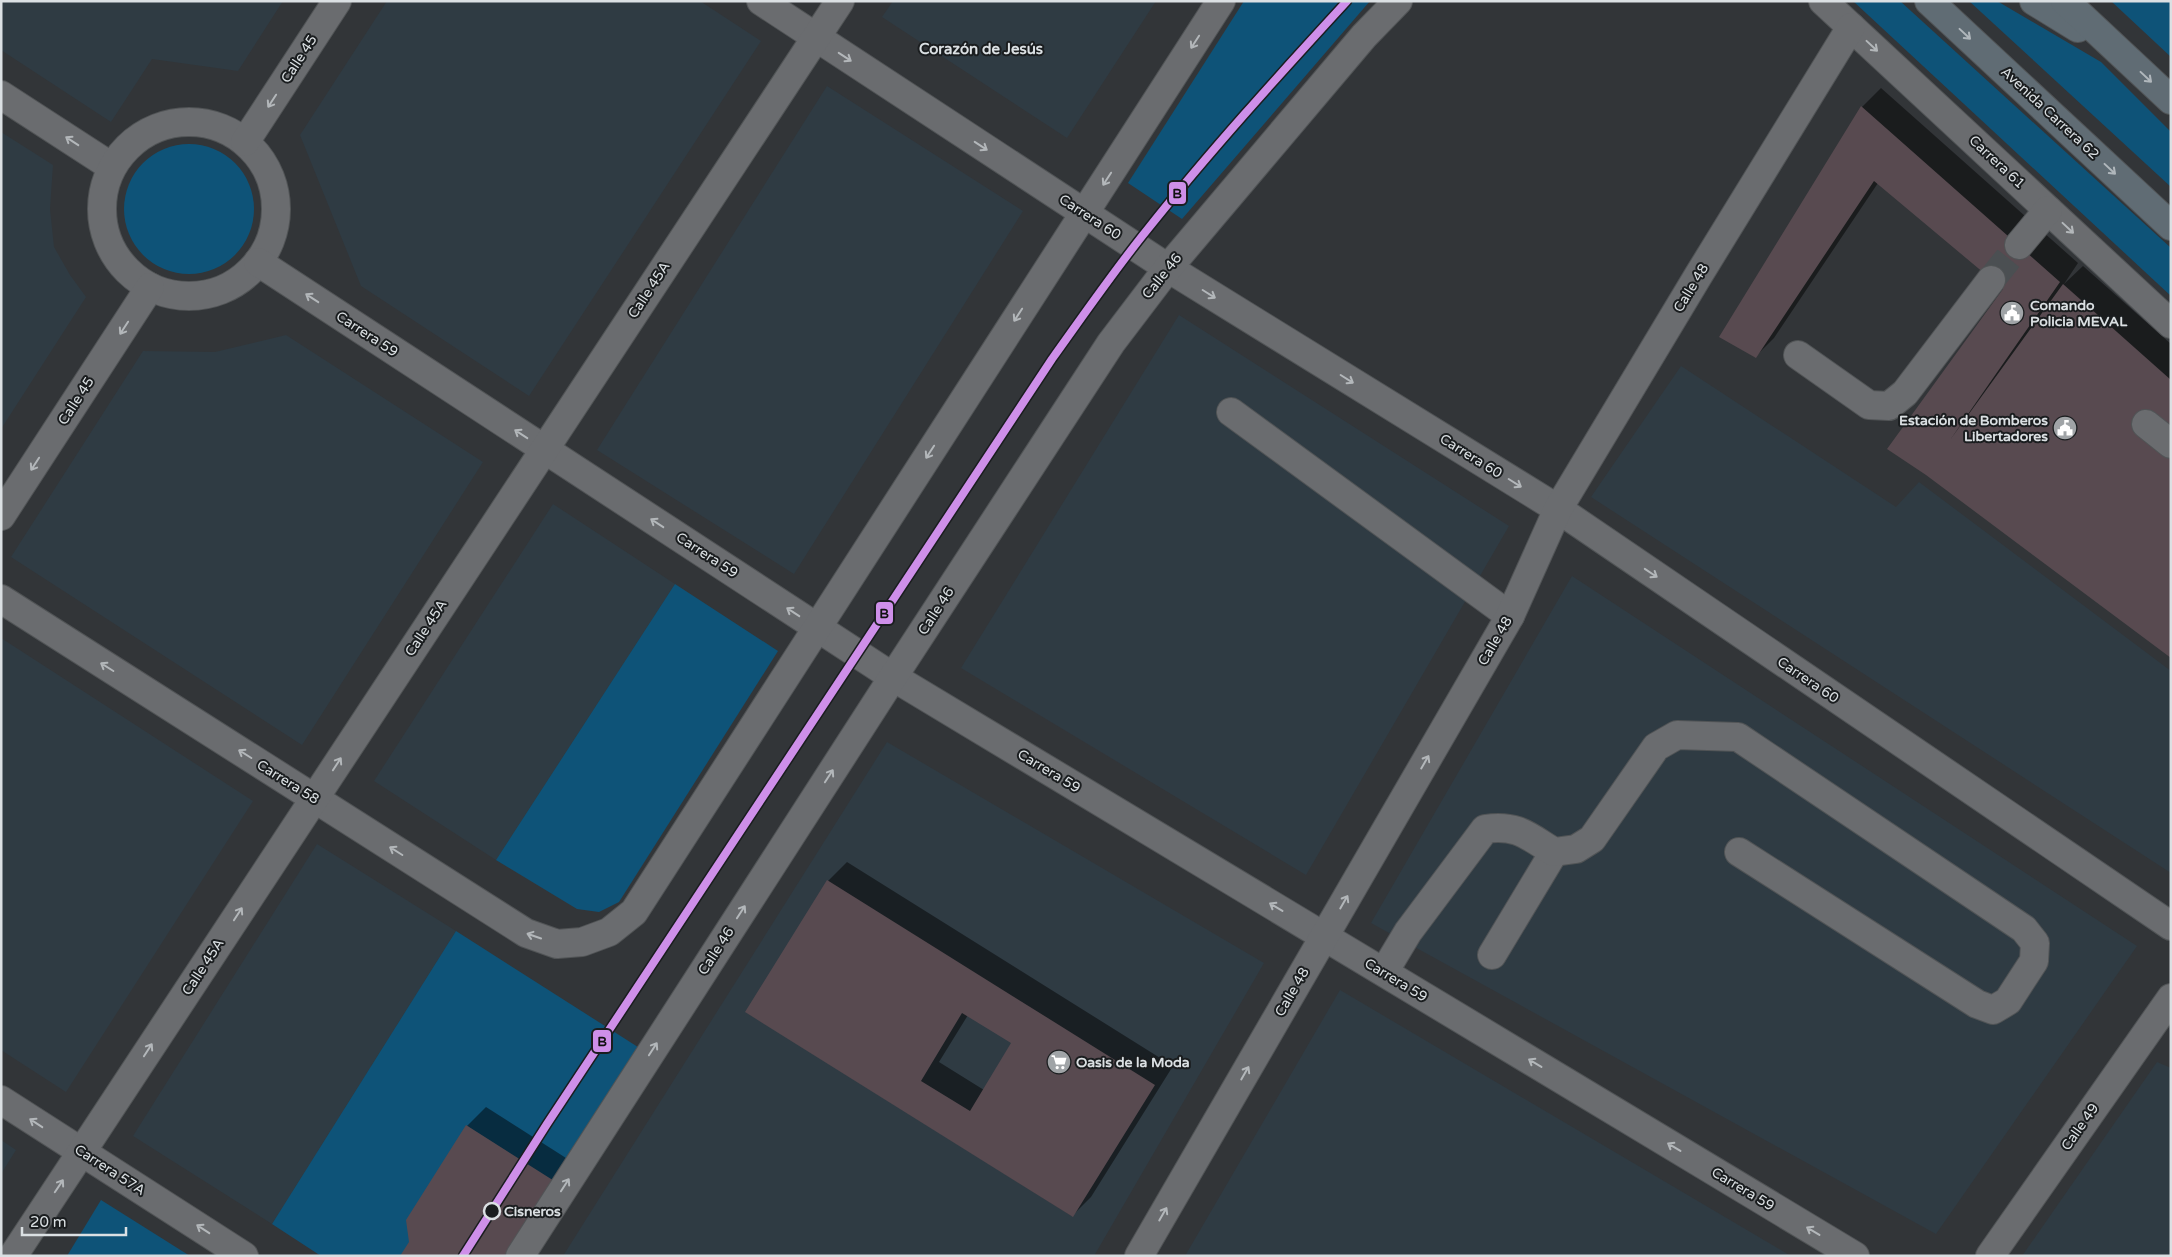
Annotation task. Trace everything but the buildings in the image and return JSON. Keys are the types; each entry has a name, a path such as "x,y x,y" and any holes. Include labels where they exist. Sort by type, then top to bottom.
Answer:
{"highway":[{"name":"Avenida Carrera 62","path":"1929,1 2171,226"},
{"path":"2034,1 2122,54"},
{"path":"2065,1 2171,100"}],"street":[{"name":"Calle 45","path":"245,142 337,1"},
{"name":"Carrera 60","path":"761,1 1168,268 1558,509 2171,926"},
{"name":"Calle 45A","path":"13,1256 840,1"},
{"path":"817,628 1221,1"},
{"name":"Calle 46","path":"520,1256 893,677 1111,343 1168,268 1364,36 1398,1"},
{"name":"Carrera 61","path":"1823,1 2171,324"},
{"name":"Calle 48","path":"1139,1256 1510,616 1558,509 1851,27"},
{"path":"1,94 112,167"},
{"path":"190,121 219,127 245,142 260,158 271,177 276,199 275,220 270,242 258,262 242,278 221,290 198,296 173,295 150,287 131,273 116,255 106,233 102,210 105,186 112,167 134,141 161,127 190,121"},
{"path":"2019,245 2048,210"},
{"name":"Carrera 59","path":"258,262 893,677 1855,1256"},
{"path":"1798,355 1869,406 1890,406 1905,393 1991,280"},
{"name":"Calle 45","path":"1,516 150,287"},
{"path":"1232,412 1510,616"},
{"path":"2146,424 2171,444"},
{"name":"Carrera 58","path":"1,599 526,933 557,944 582,942 609,932 634,912 817,628"},
{"path":"1384,972 1408,932 1485,829 1502,826 1520,831 1554,852 1576,849 1592,839 1656,747 1677,735 1738,737 2024,929 2036,943 2034,961 2008,1001 1993,1010 1977,1004 1739,852"},
{"path":"1492,956 1554,852"},
{"name":"Calle 49","path":"1990,1256 2171,998"},
{"name":"Carrera 57A","path":"1,1100 244,1256"}],"shaded area":[{"path":"1,1 283,1 238,71 152,59 111,122 1,50"},
{"path":"387,1 700,1 761,41 529,396 361,286 300,135"},
{"path":"893,1 1156,1 1067,138 882,17"},
{"path":"1244,1 1370,1 1182,219 1128,183"},
{"path":"1853,1 1900,1 2171,248 2171,296"},
{"path":"1969,1 1997,1 2101,62 2171,132 2171,187"},
{"path":"2111,1 2171,1 2171,57"},
{"path":"827,86 1023,211 794,574 597,450"},
{"path":"1,132 53,165 50,209 54,247 70,275 86,297 1,429"},
{"path":"189,144 202,145 214,149 235,163 249,184 253,196 253,222 249,234 235,255 214,269 202,273 189,274 176,273 164,269 143,255 129,234 125,222 124,209 125,196 129,184 143,163 164,149 176,145"},
{"path":"1179,315 1509,526 1306,875 961,668"},
{"path":"286,335 483,462 302,745 11,557 143,351 215,352"},
{"path":"1681,366 1896,507 1919,482 2171,671 2171,873 1591,497"},
{"path":"553,504 675,584 496,860 374,781"},
{"path":"1572,576 2137,946 1936,1234 1371,923"},
{"path":"675,584 778,651 619,902 599,912 577,909 496,860"},
{"path":"1,638 253,801 66,1092 1,1050"},
{"path":"887,742 1264,963 1094,1256 563,1256"},
{"path":"317,844 456,931 272,1224 133,1136"},
{"path":"456,931 641,1049 510,1256 321,1256 272,1224"},
{"path":"1340,990 1791,1256 1185,1256"},
{"path":"2157,1062 2171,1068 2171,1256 2022,1256"},
{"path":"1,1140 16,1150 1,1174"},
{"path":"101,1200 190,1256 67,1256"}],"tunnel":[{"path":"1991,280 2019,245"}],"transit line":[{"name":"B","path":"463,1256 547,1124 1052,359 1122,262 1195,171 1347,1"}],"place":[{"name":"Comando Policia MEVAL","path":"2012,313"},
{"name":"Estación de Bomberos Libertadores","path":"2065,428"},
{"name":"Oasis de la Moda","path":"1059,1062"},
{"name":"Cisneros","path":"492,1211"}],"district":[{"name":"Corazón de Jesús","path":"981,49"}]}
